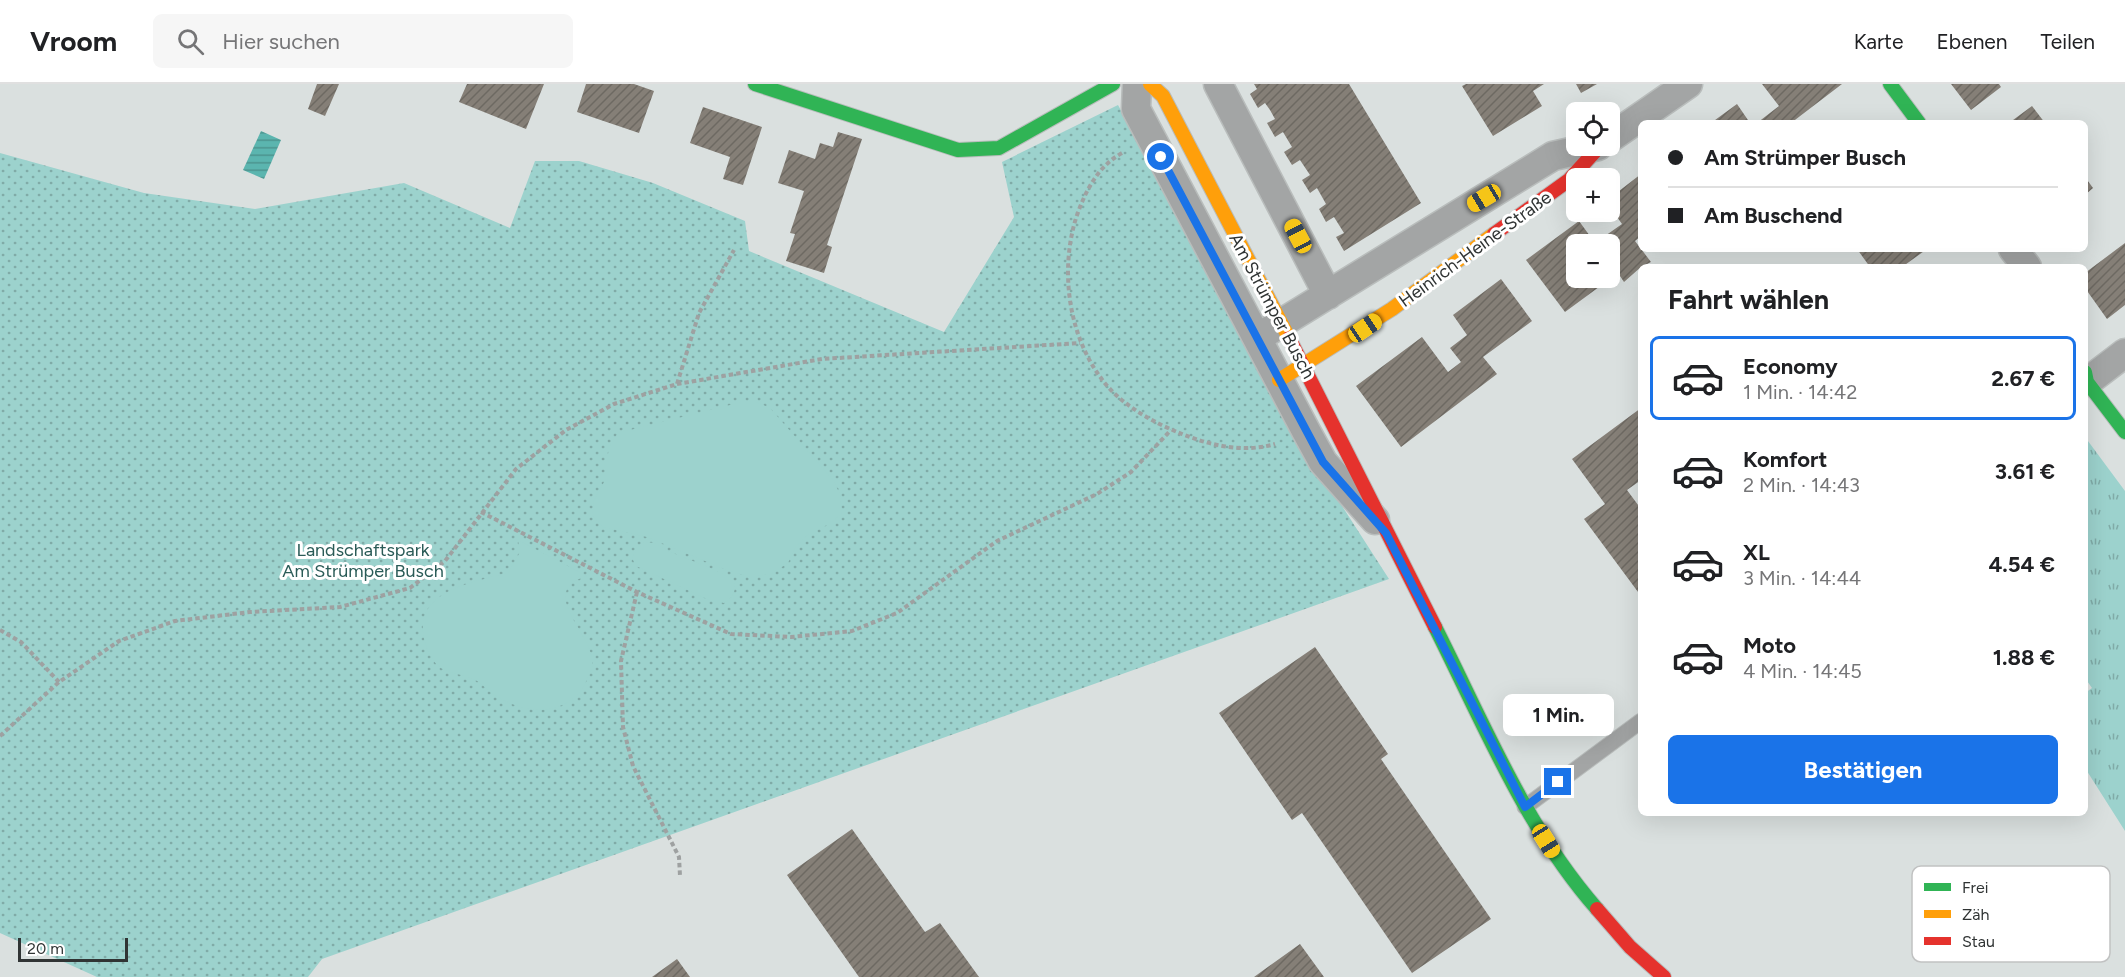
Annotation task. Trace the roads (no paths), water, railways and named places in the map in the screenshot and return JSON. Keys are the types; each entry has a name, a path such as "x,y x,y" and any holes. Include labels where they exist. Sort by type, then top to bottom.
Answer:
{"street":[{"path":"755,84 958,150 999,148 1113,84"},
{"name":"Am Strümper Busch","path":"1137,84 1136,109 1269,331 1304,366 1525,807 1567,875 1630,947 1664,977"},
{"name":"Am Strümper Busch","path":"1150,84 1163,96 1269,331 1279,380 1323,462 1386,533"},
{"path":"1218,84 1328,295"},
{"path":"1620,131 1688,84"},
{"path":"1890,84 1917,120"},
{"name":"Heinrich-Heine-Straße","path":"1269,331 1553,156 1566,153"},
{"name":"Heinrich-Heine-Straße","path":"1279,380 1392,309 1569,180 1590,156"},
{"path":"2015,252 2025,264"},
{"path":"2088,376 2125,354"},
{"path":"2088,380 2125,432"}],"lane":[{"path":"1525,807 1638,723"}],"park label":[{"name":"Landschaftspark Am Strümper Busch","path":"363,560"}]}
